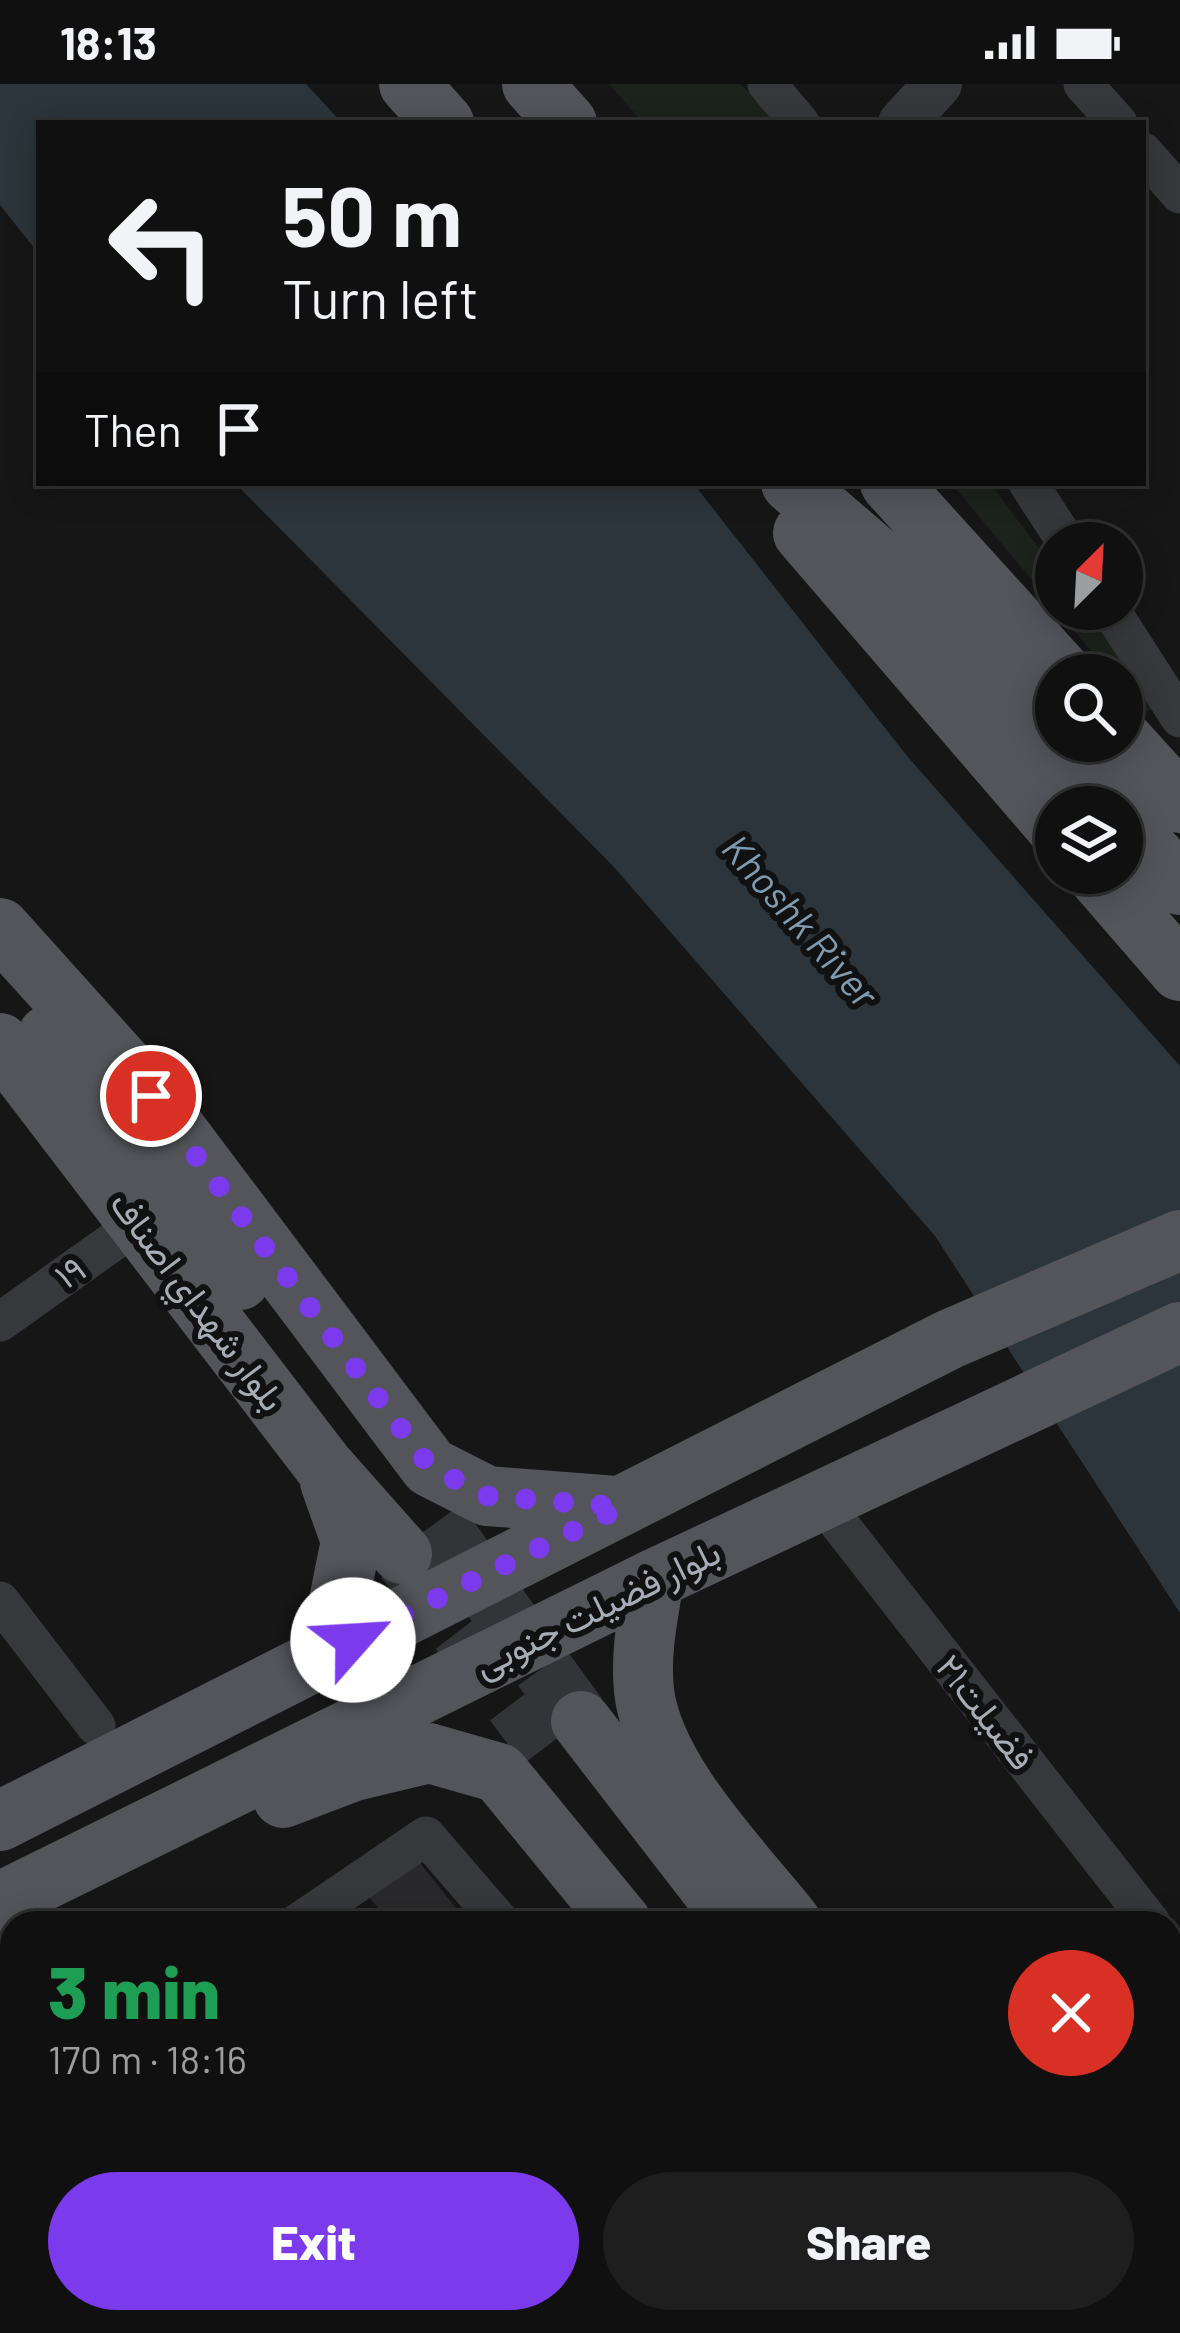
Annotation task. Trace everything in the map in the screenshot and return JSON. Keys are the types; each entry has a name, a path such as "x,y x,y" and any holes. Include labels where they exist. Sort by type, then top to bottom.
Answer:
{"main road":[{"path":"409,84 441,120"},
{"path":"532,84 564,120"},
{"path":"763,486 1035,803"},
{"path":"794,486 927,600"},
{"path":"850,486 927,600 1092,786"},
{"path":"893,486 1045,654"},
{"path":"1143,762 1180,803"},
{"path":"1143,844 1180,885"},
{"path":"1113,894 1180,971"},
{"path":"0,928 151,1096 430,1467 488,1496 622,1507"},
{"name":"بلوار شهداي اصناف","path":"0,974 419,1538 324,1466 0,1043"},
{"path":"0,1820 950,1339 1180,1240"},
{"name":"بلوار فضیلت جنوبی","path":"6,1899 655,1580 1180,1331"},
{"path":"314,1660 337,1611 351,1541 324,1466"},
{"path":"655,1580 645,1630 644,1694 673,1773 782,1911"},
{"path":"678,1911 564,1734 726,1911"},
{"path":"6,1899 157,1851 354,1771 429,1754 499,1773 612,1911"}],"street":[{"path":"767,84 797,120"},
{"path":"905,120 938,84"},
{"path":"1083,84 1115,120"},
{"path":"1146,155 1180,194"},
{"path":"1030,486 1053,522"},
{"path":"1123,630 1180,718"},
{"name":"۱۹","path":"0,1322 139,1222"},
{"name":"فضیلت۲۱","path":"822,1502 1141,1911"},
{"path":"0,1601 96,1726"},
{"path":"316,1911 426,1836 491,1911"}],"shaded area":[{"path":"609,84 741,84 773,120 640,120"},
{"path":"954,486 992,486 1035,543 1035,584"},
{"path":"1074,630 1101,630 1119,654 1094,654"},
{"path":"1143,687 1158,707 1143,713"}],"water":[{"path":"0,84 306,84 339,120 36,120 36,250 0,205"},
{"name":"Khoshk River","path":"238,486 695,486 907,756 1180,1066 1180,1613 935,1236 613,866"}],"building":[{"path":"416,1858 458,1911 376,1911 368,1896"}],"tunnel":[{"path":"437,1522 581,1721"},
{"path":"405,1559 547,1746"}],"route":[{"path":"151,1096 430,1467 488,1496 622,1507 353,1640"}]}
